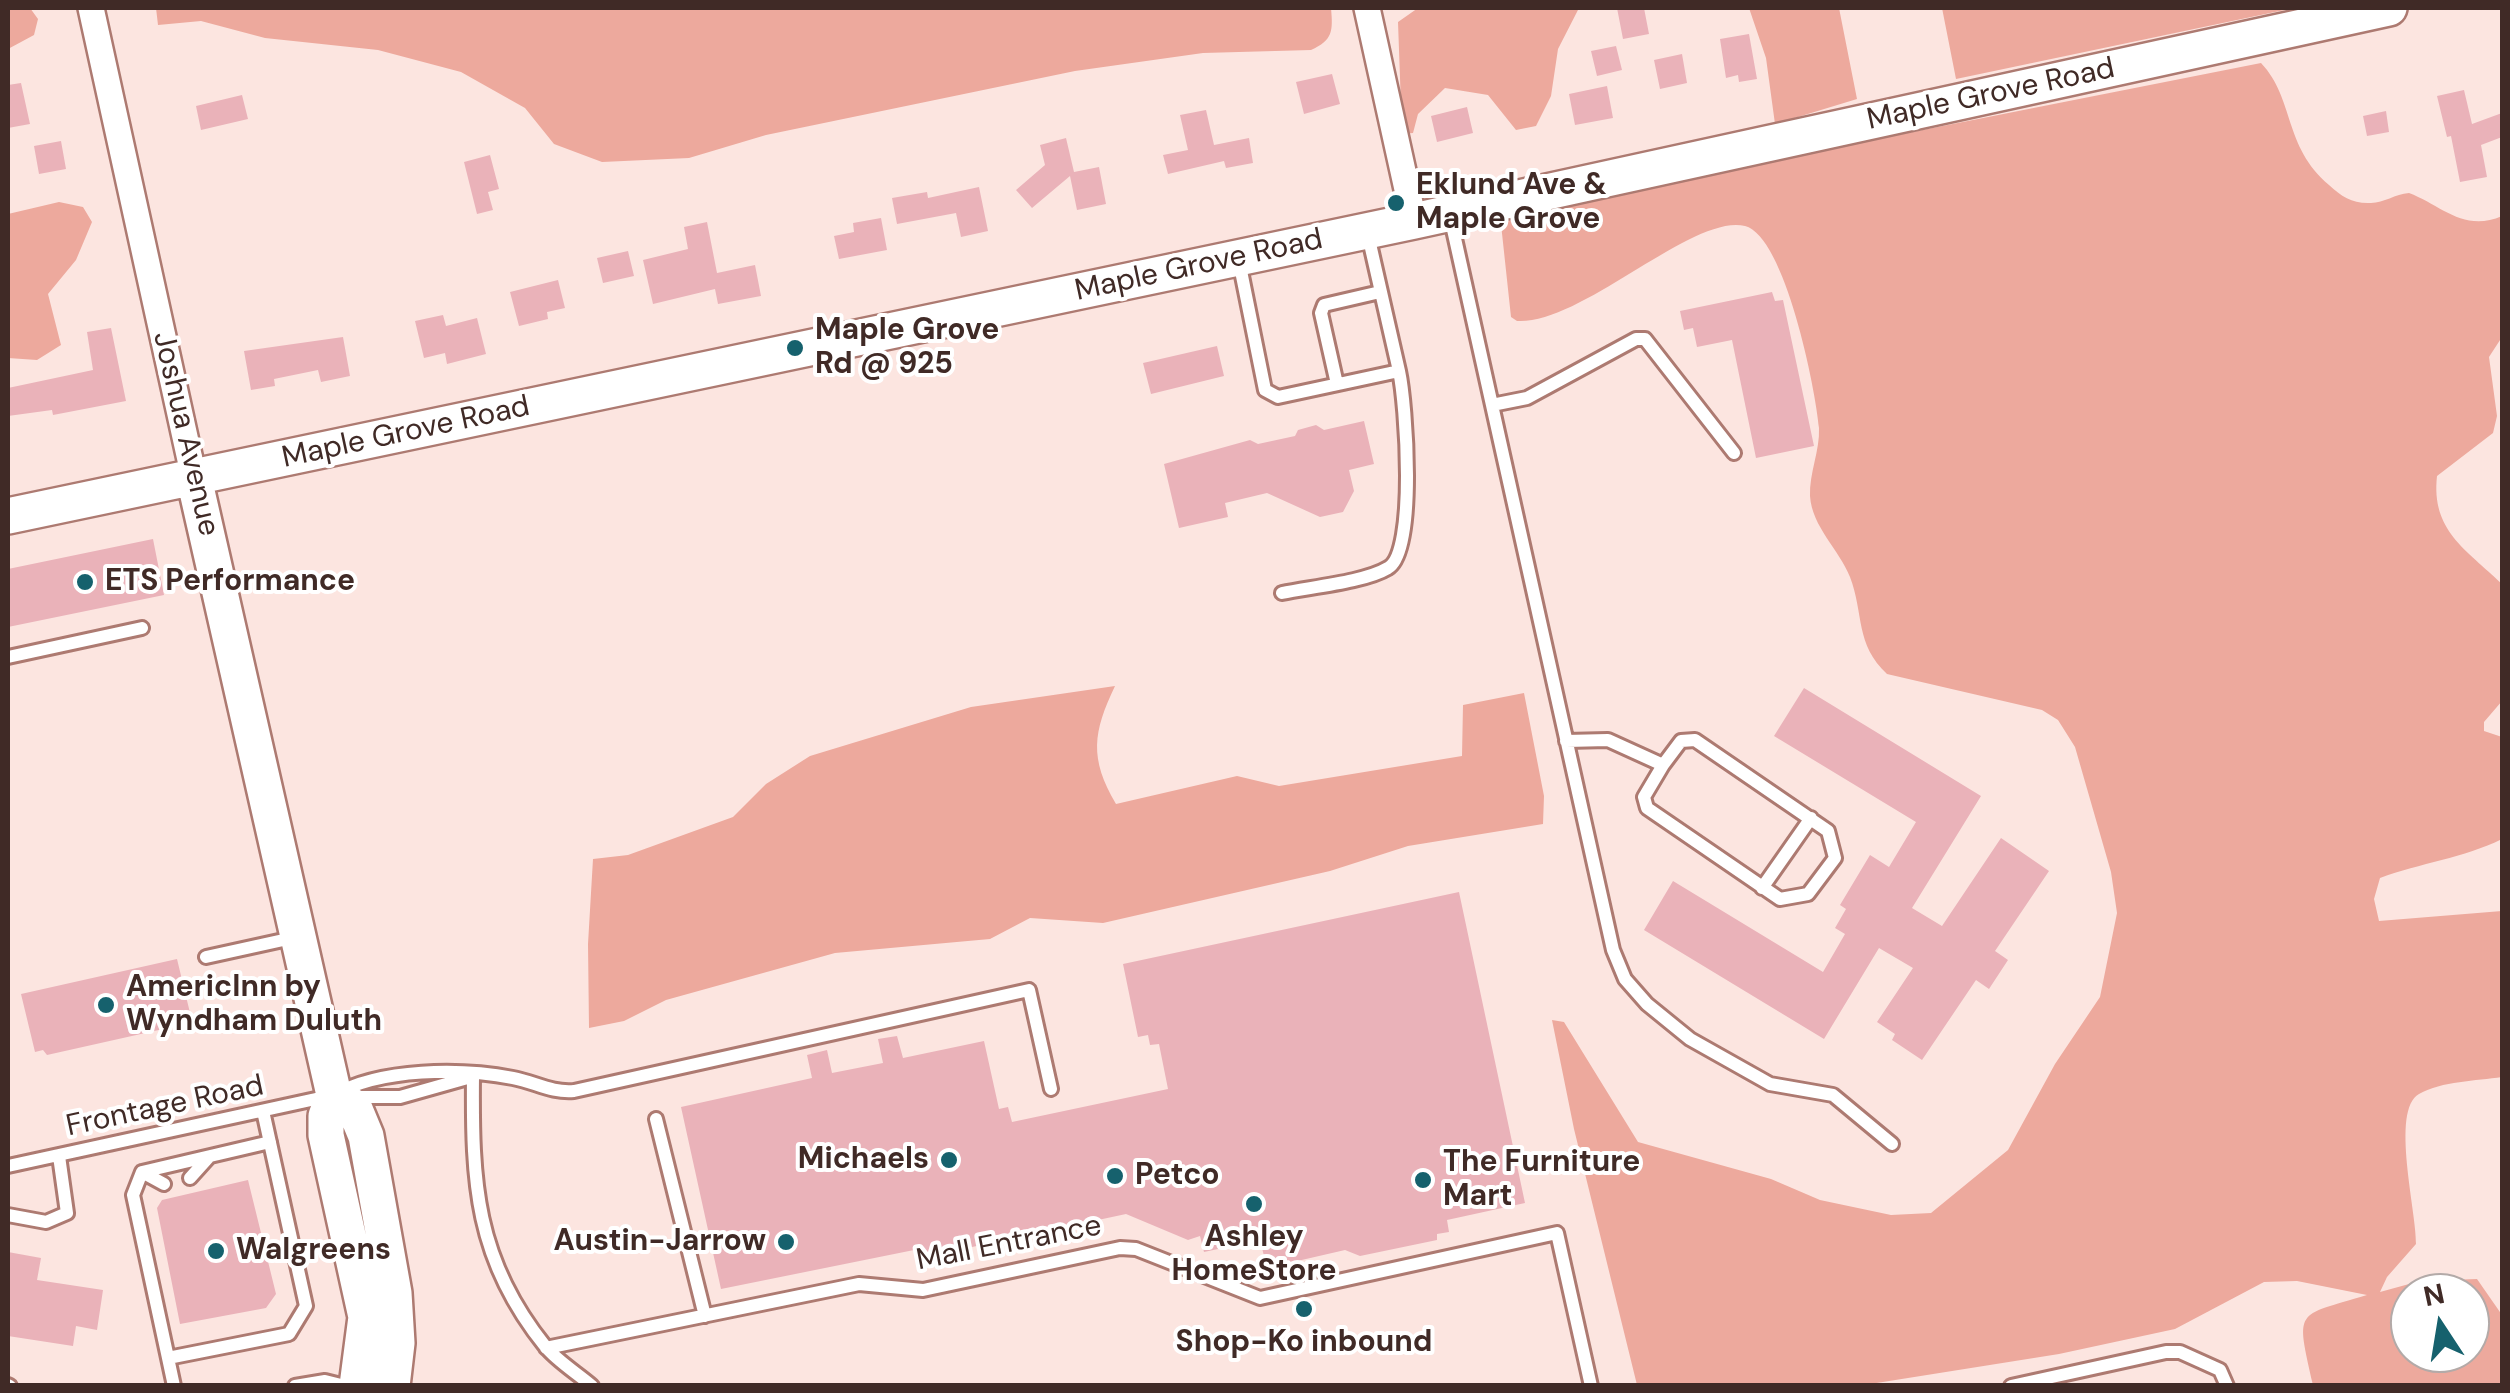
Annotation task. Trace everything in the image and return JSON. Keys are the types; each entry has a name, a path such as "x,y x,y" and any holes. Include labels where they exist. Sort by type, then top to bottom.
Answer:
{"street":[{"name":"Joshua Avenue","path":"91,8 334,1095 326,1116 326,1135 366,1318 357,1386"},
{"path":"1367,8 1414,221"},
{"name":"Maple Grove Road","path":"8,516 1368,231 2389,8"},
{"name":"Joshua Avenue","path":"334,1095 354,1107 366,1136 395,1302 397,1344 392,1386"}],"lane":[{"path":"1450,213 1612,950 1625,978 1646,1004 1690,1040 1770,1084 1833,1095 1892,1144"},
{"path":"1282,593 1378,572 1389,568 1402,552 1406,436 1398,371 1368,231"},
{"path":"1238,258 1265,390 1278,397 1398,371"},
{"path":"1336,384 1321,313 1324,304 1380,292"},
{"path":"1492,405 1527,398 1636,339 1646,339 1734,453"},
{"path":"8,656 142,628"},
{"path":"1688,738 1811,818 1828,830 1837,850 1825,873 1799,898 1780,900 1647,808 1644,797 1663,766 1688,738"},
{"path":"1566,741 1608,740 1663,766"},
{"path":"1762,888 1811,818"},
{"path":"206,957 299,936"},
{"path":"592,1386 546,1348 493,1258 481,1228 474,1166 473,1076 511,1077 555,1091 574,1091 1030,990 1051,1089"},
{"name":"Frontage Road","path":"334,1095 358,1083 399,1076 473,1076"},
{"name":"Frontage Road","path":"8,1166 334,1095 400,1097 434,1091 473,1076"},
{"path":"168,1358 290,1334 306,1306 263,1110"},
{"path":"656,1119 706,1316"},
{"path":"142,1172 270,1142"},
{"path":"8,1215 46,1222 67,1212 59,1156"},
{"path":"190,1178 208,1158"},
{"path":"142,1172 133,1196 174,1386"},
{"path":"142,1172 164,1184"},
{"name":"Mall Entrance","path":"546,1348 859,1284 923,1290 1120,1248 1136,1248 1260,1298 1557,1234 1592,1386"},
{"path":"2011,1386 2180,1352 2220,1370 2227,1386"},
{"path":"295,1386 325,1381 345,1386"}],"shaded area":[{"path":"8,8 30,8 38,19 34,35 8,49"},
{"path":"156,8 1331,8 1332,23 1328,38 1311,50 1203,53 1075,71 766,135 689,158 602,162 554,144 525,108 461,72 378,50 265,38 201,21 158,25"},
{"path":"1418,8 1579,8 1558,49 1551,96 1536,126 1516,130 1488,95 1445,88 1418,114 1413,133 1402,134 1398,22"},
{"path":"1749,8 1839,8 1857,99 1775,124 1766,58"},
{"path":"1942,8 2294,8 1956,79"},
{"path":"2261,63 2280,92 2304,155 2314,170 2343,196 2371,203 2409,193 2464,219 2502,216 2502,337 2489,357 2497,416 2493,433 2437,476 2437,495 2445,525 2454,538 2502,584 2502,701 2484,722 2484,731 2502,737 2502,839 2380,878 2374,899 2379,921 2502,911 2502,1077 2438,1086 2419,1094 2411,1104 2406,1140 2416,1244 2387,1277 2380,1292 2390,1289 2390,1373 2490,1373 2490,1298 2502,1315 2502,1385 2313,1385 2304,1342 2306,1319 2325,1308 2367,1295 2297,1281 2264,1282 2175,1329 2059,1354 1864,1385 1637,1385 1574,1129 1552,1020 1564,1022 1638,1142 1771,1179 1820,1200 1891,1215 1931,1213 2008,1150 2055,1064 2100,997 2117,913 2111,872 2075,747 2058,720 2042,710 1887,674 1870,651 1850,577 1812,507 1810,487 1819,428 1812,382 1785,284 1760,236 1745,226 1723,227 1696,236 1572,306 1543,318 1517,321 1511,317 1501,224 1508,212"},
{"path":"59,202 83,207 92,222 76,260 48,294 61,345 37,360 8,358 8,214"},
{"path":"1115,686 1102,717 1097,745 1101,773 1116,804 1237,776 1279,786 1462,756 1463,705 1524,693 1544,796 1543,824 1408,846 1330,871 1103,923 1030,918 990,939 835,953 666,1000 624,1021 589,1028 593,859 628,855 733,817 766,784 810,756 971,707"}],"building":[{"path":"1617,8 1644,8 1649,34 1623,39"},
{"path":"1749,34 1757,79 1739,82 1738,75 1726,78 1720,39"},
{"path":"1616,46 1622,70 1597,76 1591,51"},
{"path":"1682,54 1687,83 1660,89 1654,60"},
{"path":"1332,74 1340,104 1304,114 1296,82"},
{"path":"21,83 30,124 8,128 8,85"},
{"path":"1607,86 1613,118 1575,125 1569,94"},
{"path":"2464,90 2472,124 2502,113 2502,137 2481,145 2487,177 2460,182 2451,136 2447,137 2437,96"},
{"path":"242,95 248,119 201,130 196,106"},
{"path":"1467,107 1473,133 1437,142 1431,116"},
{"path":"1206,110 1214,145 1249,138 1253,163 1226,168 1224,161 1168,174 1163,155 1188,150 1180,115"},
{"path":"2386,111 2389,132 2367,136 2363,116"},
{"path":"1066,138 1074,172 1099,167 1106,204 1077,210 1070,176 1032,208 1016,190 1045,165 1040,145"},
{"path":"61,141 66,169 39,174 34,146"},
{"path":"490,155 499,189 488,192 493,210 477,214 464,162"},
{"path":"979,187 988,231 961,237 956,213 897,224 892,198 927,192 928,198"},
{"path":"881,218 887,250 839,259 834,236 854,232 853,223"},
{"path":"707,222 717,273 755,265 761,296 718,304 715,289 653,304 643,260 688,249 684,227"},
{"path":"628,251 634,276 603,283 597,258"},
{"path":"558,280 565,308 547,312 548,319 519,326 510,292"},
{"path":"1772,292 1775,301 1783,300 1814,446 1756,458 1732,340 1697,347 1693,328 1684,330 1680,311"},
{"path":"443,315 446,326 477,318 486,354 447,364 445,353 424,358 415,321"},
{"path":"111,328 126,401 53,415 52,410 8,416 8,388 93,370 87,332"},
{"path":"343,337 350,376 321,382 318,370 274,379 275,386 251,390 244,351"},
{"path":"1217,346 1224,376 1151,394 1143,363"},
{"path":"1364,421 1374,464 1349,470 1354,491 1343,512 1320,517 1267,493 1225,503 1228,517 1179,528 1164,464 1250,440 1258,444 1295,436 1298,430 1316,425 1324,430"},
{"name":"ETS Performance","path":"153,539 164,595 8,627 8,569"},
{"path":"1804,688 1981,796 1912,908 1942,926 2001,838 2049,871 1995,951 2008,960 1989,989 1976,980 1922,1060 1892,1040 1895,1034 1877,1022 1913,968 1879,948 1824,1039 1644,930 1673,881 1823,972 1845,934 1835,928 1846,909 1840,905 1870,855 1889,867 1916,822 1774,736"},
{"path":"1459,892 1525,1203 1447,1220 1449,1232 1437,1234 1437,1240 1360,1256 1345,1250 1267,1268 1260,1240 1204,1252 1200,1236 1188,1240 1126,1214 916,1259 914,1250 721,1289 681,1107 812,1078 807,1055 827,1050 832,1073 883,1063 878,1039 897,1036 903,1058 984,1041 999,1109 1008,1107 1012,1122 1168,1089 1159,1044 1150,1045 1148,1035 1138,1037 1123,964"},
{"name":"AmericInn by Wyndham Duluth","path":"177,959 191,1017 181,1018 181,1025 47,1055 43,1050 35,1052 21,994"},
{"name":"Walgreens","path":"248,1180 276,1294 266,1308 180,1324 157,1208 162,1200"},
{"path":"8,1252 41,1258 37,1280 103,1290 97,1330 76,1326 73,1346 8,1336"}],"place":[{"name":"Eklund Ave & Maple Grove","path":"1396,203"},
{"name":"Maple Grove Rd @ 925","path":"795,348"},
{"name":"ETS Performance","path":"85,582"},
{"name":"AmericInn by Wyndham Duluth","path":"106,1005"},
{"name":"Michaels","path":"949,1160"},
{"name":"Petco","path":"1115,1176"},
{"name":"The Furniture Mart","path":"1423,1180"},
{"name":"Ashley HomeStore","path":"1254,1204"},
{"name":"Austin-Jarrow","path":"786,1242"},
{"name":"Walgreens","path":"216,1251"},
{"name":"Shop-Ko inbound","path":"1304,1309"}]}
